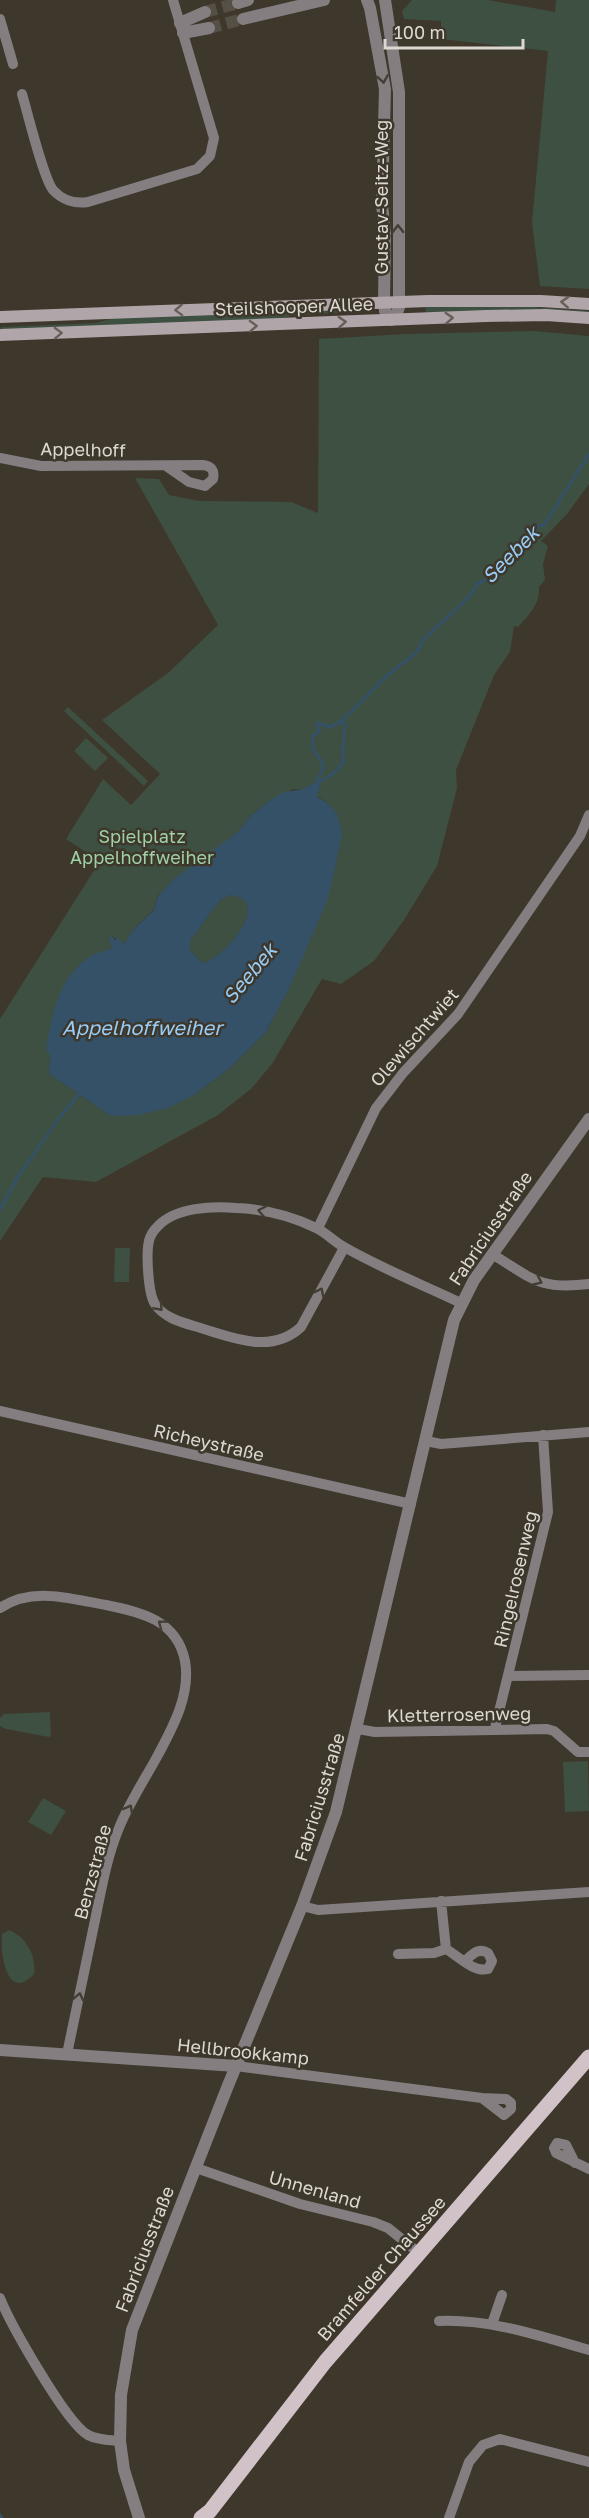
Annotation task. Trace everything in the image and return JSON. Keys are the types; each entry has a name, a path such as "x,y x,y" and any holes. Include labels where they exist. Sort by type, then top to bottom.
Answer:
{"main road":[{"name":"Steilshooper Allee","path":"0,317 384,302 481,300 589,304"},
{"name":"Steilshooper Allee","path":"0,335 537,315 589,318"},
{"name":"Bramfelder Chaussee","path":"206,2516 287,2408 589,2057"}],"street":[{"path":"22,94 49,184 62,198 72,202 88,202 197,169 210,156 214,138 173,0"},
{"path":"243,19 324,0"},
{"name":"Gustav-Seitz-Weg","path":"366,0 370,8 385,88 382,204 385,233 384,302 385,311 390,320 398,313 399,302 399,92 385,0"},
{"path":"181,28 205,12"},
{"path":"0,19 13,64"},
{"path":"181,28 209,28"},
{"name":"Appelhoff","path":"0,458 41,466 166,466"},
{"name":"Olewischtwiet","path":"318,1228 376,1108 403,1073 461,1010 580,836 589,815"},
{"name":"Fabriciusstraße","path":"139,2518 124,2470 120,2441 121,2395 132,2330 302,1906 336,1812 358,1729 454,1320 461,1303 492,1254 589,1119"},
{"path":"344,1248 301,1327 282,1340 259,1343 180,1322 169,1317 154,1304 151,1296 147,1252 149,1242 159,1226 176,1215 200,1209 251,1209 279,1215 318,1228 344,1248 461,1303"},
{"path":"492,1254 544,1285 556,1287 589,1284"},
{"name":"Richeystraße","path":"0,1411 411,1504"},
{"path":"426,1441 441,1444 589,1432"},
{"name":"Ringelrosenweg","path":"495,1728 510,1676 548,1512 543,1436"},
{"name":"Benzstraße","path":"0,1608 17,1599 49,1595 138,1611 156,1619 174,1634 183,1652 186,1674 178,1718 120,1826 108,1861 67,2054"},
{"path":"510,1676 589,1675"},
{"name":"Kletterrosenweg","path":"358,1729 375,1732 495,1728 554,1731 578,1752 589,1752"},
{"path":"302,1906 318,1910 589,1892"},
{"path":"441,1901 446,1949"},
{"path":"398,1954 434,1953 446,1949"},
{"path":"446,1949 465,1961"},
{"name":"Hellbrookkamp","path":"0,2050 237,2066 482,2098"},
{"path":"575,2163 589,2169"},
{"name":"Unnenland","path":"196,2168 300,2204 373,2222 388,2228 420,2253"},
{"path":"492,2324 502,2295"},
{"path":"0,2298 5,2323 75,2425 94,2437 120,2441"},
{"path":"440,2321 465,2320 492,2324 589,2350"},
{"path":"449,2518 469,2462 483,2445 500,2439 589,2462"},
{"name":"Fabriciusstraße","path":"134,2500 147,2518"}],"green space":[{"path":"412,0 488,0 555,12 556,0 589,0 589,289 540,286 532,222 548,51 441,39 441,21 404,19 402,11"},
{"path":"425,306 519,306 589,311 589,313 426,313"},
{"path":"355,308 355,312 298,315 267,320 1,330 1,327 96,323 114,318"},
{"name":"Spielplatz Appelhoffweiher","path":"534,331 589,336 589,484 567,514 541,541 548,546 543,564 545,580 539,587 538,599 533,609 518,627 514,626 510,652 494,675 456,770 457,788 437,866 404,920 374,961 341,984 322,979 272,1064 252,1088 218,1115 96,1182 43,1177 0,1241 0,1019 100,861 66,839 103,779 131,805 160,774 102,720 168,673 218,625 135,478 159,479 169,495 199,501 291,502 318,513 319,339","holes":["293,789 304,790 329,804 335,858 334,873 289,989 266,1032 230,1068 194,1095 111,1116 49,1074 50,1053 101,954 112,948 112,936 123,944 154,909 158,895 239,831 250,816 269,801"]},
{"path":"68,707 148,781 144,786 64,711"},
{"path":"86,738 108,758 95,771 74,751"},
{"path":"231,895 247,903 247,917 229,945 216,957 202,963 190,950 190,941 221,899"},
{"path":"115,1248 130,1248 129,1282 114,1282"},
{"path":"50,1712 51,1736 49,1737 0,1726 0,1718 4,1714"},
{"path":"588,1761 589,1811 565,1812 563,1762"},
{"path":"43,1798 66,1811 51,1835 28,1822"},
{"path":"9,1930 25,1942 34,1961 34,1974 25,1981 17,1983 7,1972 2,1953 2,1934"}],"water":[{"name":"Appelhoffweiher","path":"316,782 320,784 317,797 329,804 337,814 342,833 327,901 289,989 266,1032 230,1068 194,1095 168,1108 137,1115 111,1116 49,1074 50,1054 46,1051 54,1010 65,983 73,972 95,954 112,948 109,938 112,936 115,940 118,938 123,944 134,929 154,910 158,896 174,879 239,831 250,816 284,792 303,789","holes":["231,895 247,903 247,917 240,931 215,957 202,963 190,950 190,941 221,899"]}],"waterway":[{"name":"Seebek","path":"316,784 324,765 312,748 313,736 320,731 316,725 318,723 330,727 345,718 387,675 415,653 423,640 469,597 478,583 486,580 513,551 526,544 528,533 535,534 537,526 544,525 589,454"},
{"name":"Seebek","path":"319,782 334,773 344,761 343,720"},
{"name":"Seebek","path":"0,1210 17,1178 59,1118 80,1093"}],"tunnel":[{"path":"205,12 238,3"},
{"path":"209,28 243,19"}]}
